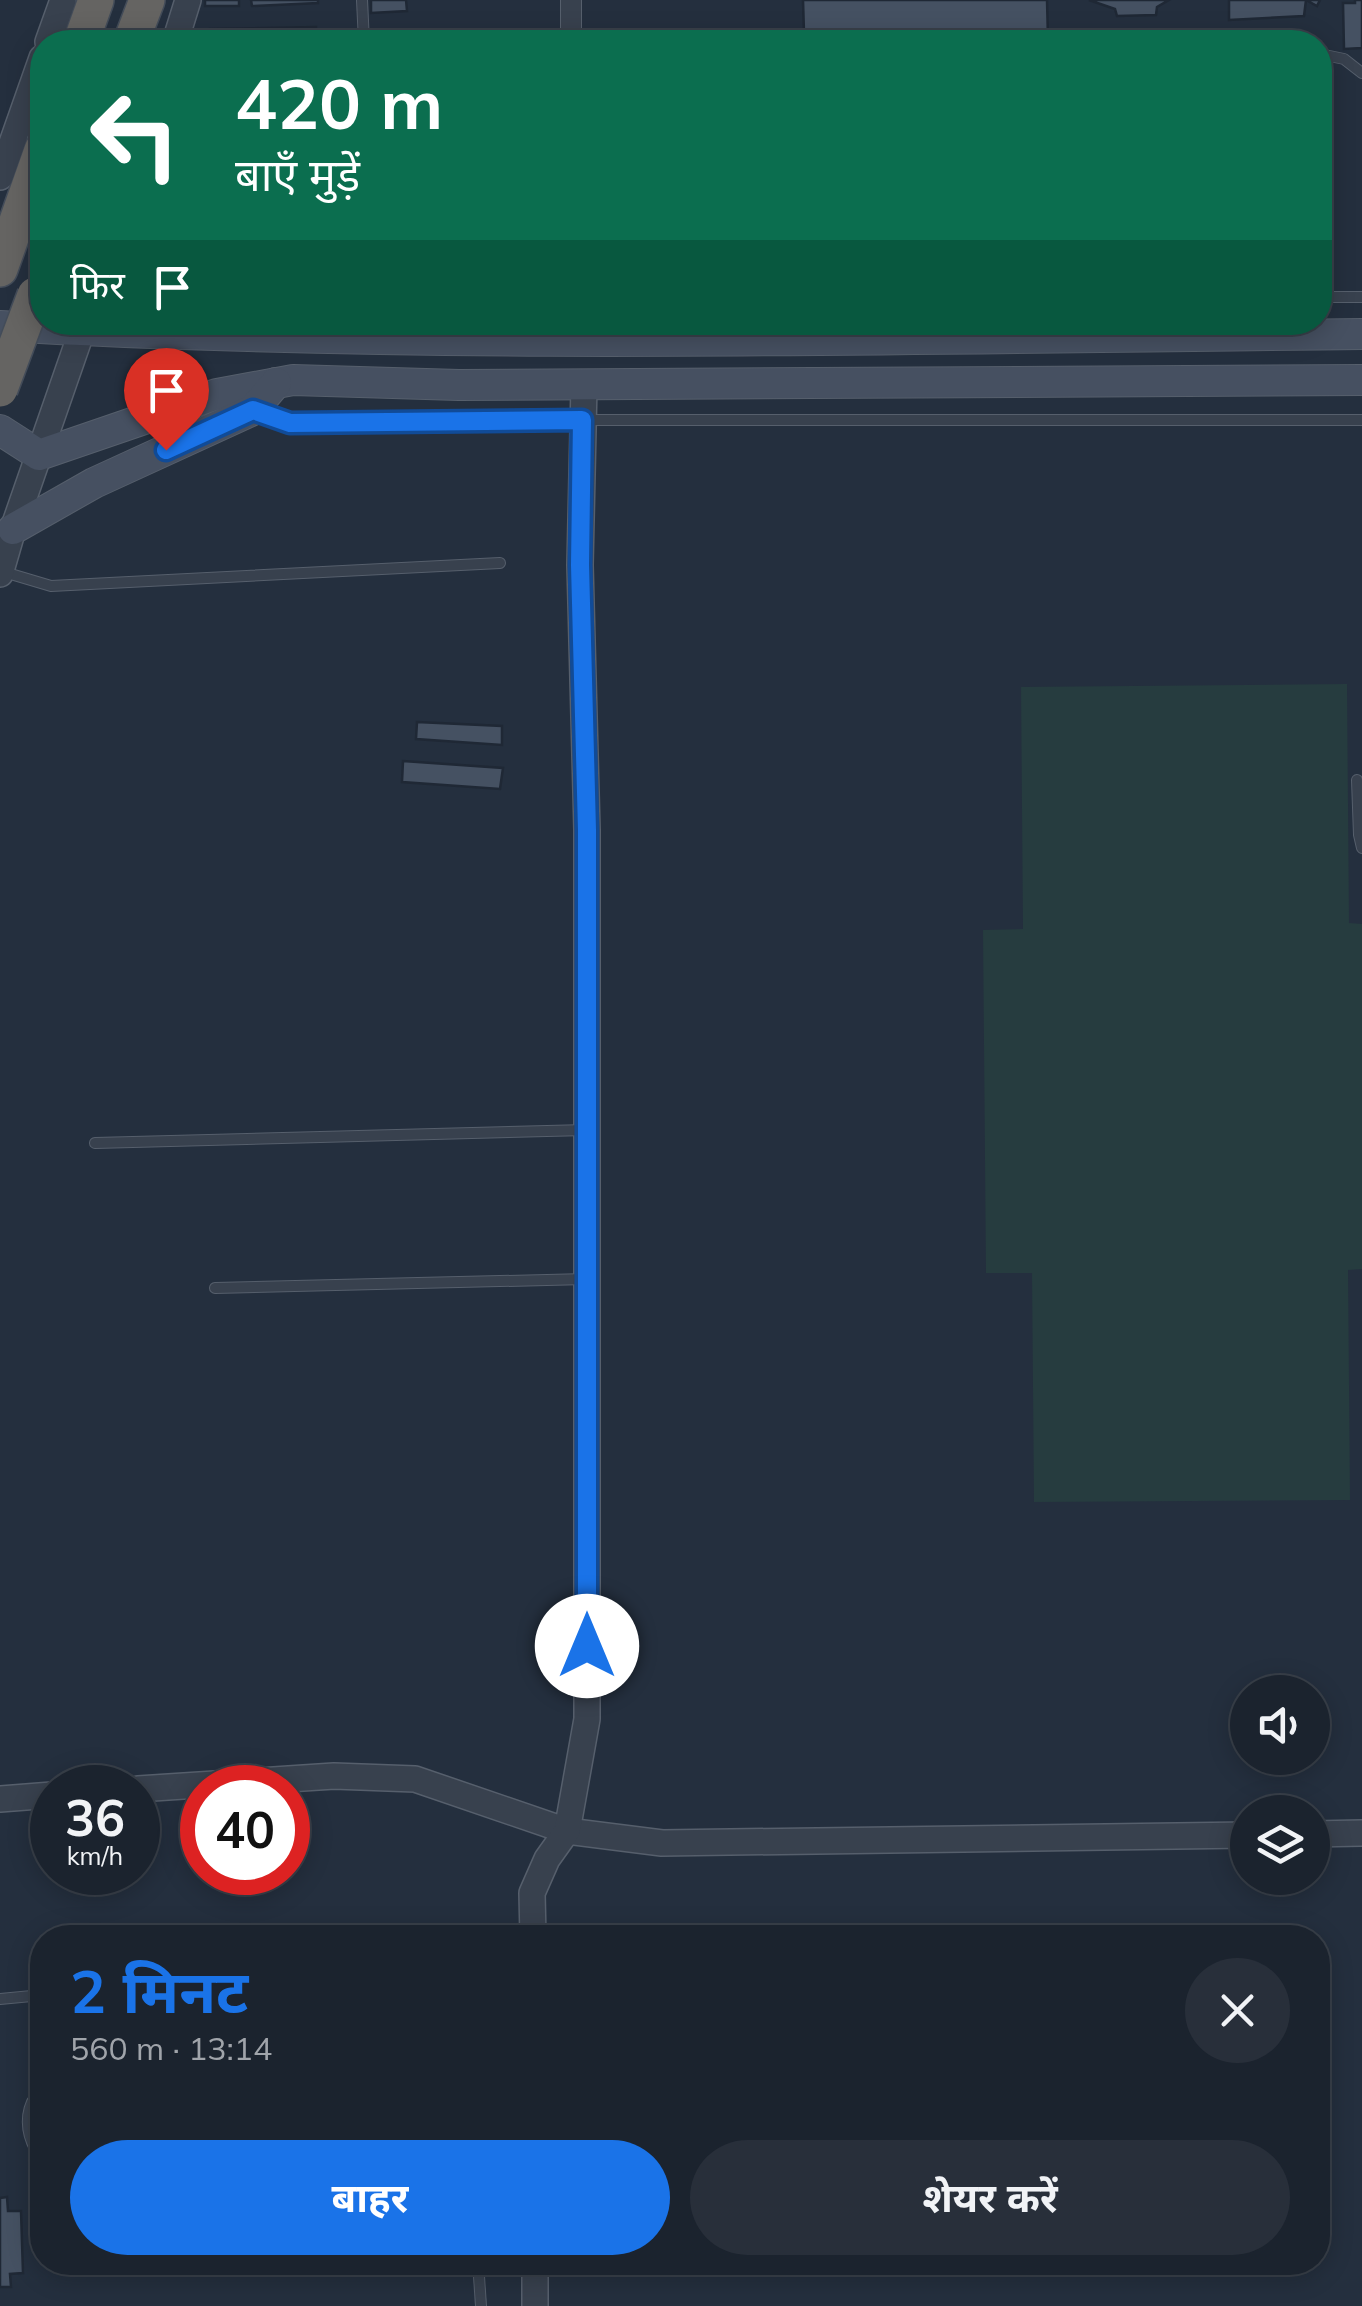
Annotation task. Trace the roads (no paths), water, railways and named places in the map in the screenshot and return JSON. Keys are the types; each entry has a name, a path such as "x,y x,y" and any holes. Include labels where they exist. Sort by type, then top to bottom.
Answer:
{"highway":[{"path":"85,30 96,0"},
{"path":"136,30 147,0"},
{"path":"0,269 30,184"},
{"path":"0,390 30,308"}],"main road":[{"path":"0,326 30,326"},
{"path":"1332,334 1362,334"},
{"path":"391,335 485,341 1237,335"},
{"path":"0,430 39,455 217,394 292,380 459,385 1362,380"},
{"path":"6,529 94,483 253,410 276,383"}],"street":[{"path":"52,30 63,0"},
{"path":"179,30 188,0"},
{"path":"571,0 571,30"},
{"path":"0,177 30,92"},
{"path":"0,572 6,529 39,455 81,335"},
{"path":"532,1925 532,1893 547,1858 566,1831 587,1719 587,830 580,565 584,385"},
{"path":"160,1788 334,1776 415,1780 566,1831 662,1843 1230,1835"},
{"path":"0,1799 30,1797"},
{"path":"1330,1834 1362,1834"},
{"path":"534,2275 535,2306"}],"lane":[{"path":"362,0 363,30"},
{"path":"1332,56 1344,59 1362,73"},
{"path":"1332,297 1362,297"},
{"path":"253,410 290,423 1362,420"},
{"path":"0,572 51,586 500,563"},
{"path":"1357,780 1362,848"},
{"path":"95,1143 587,1130"},
{"path":"215,1288 587,1279"},
{"path":"0,2000 30,1996"},
{"path":"479,2275 481,2306"}]}
